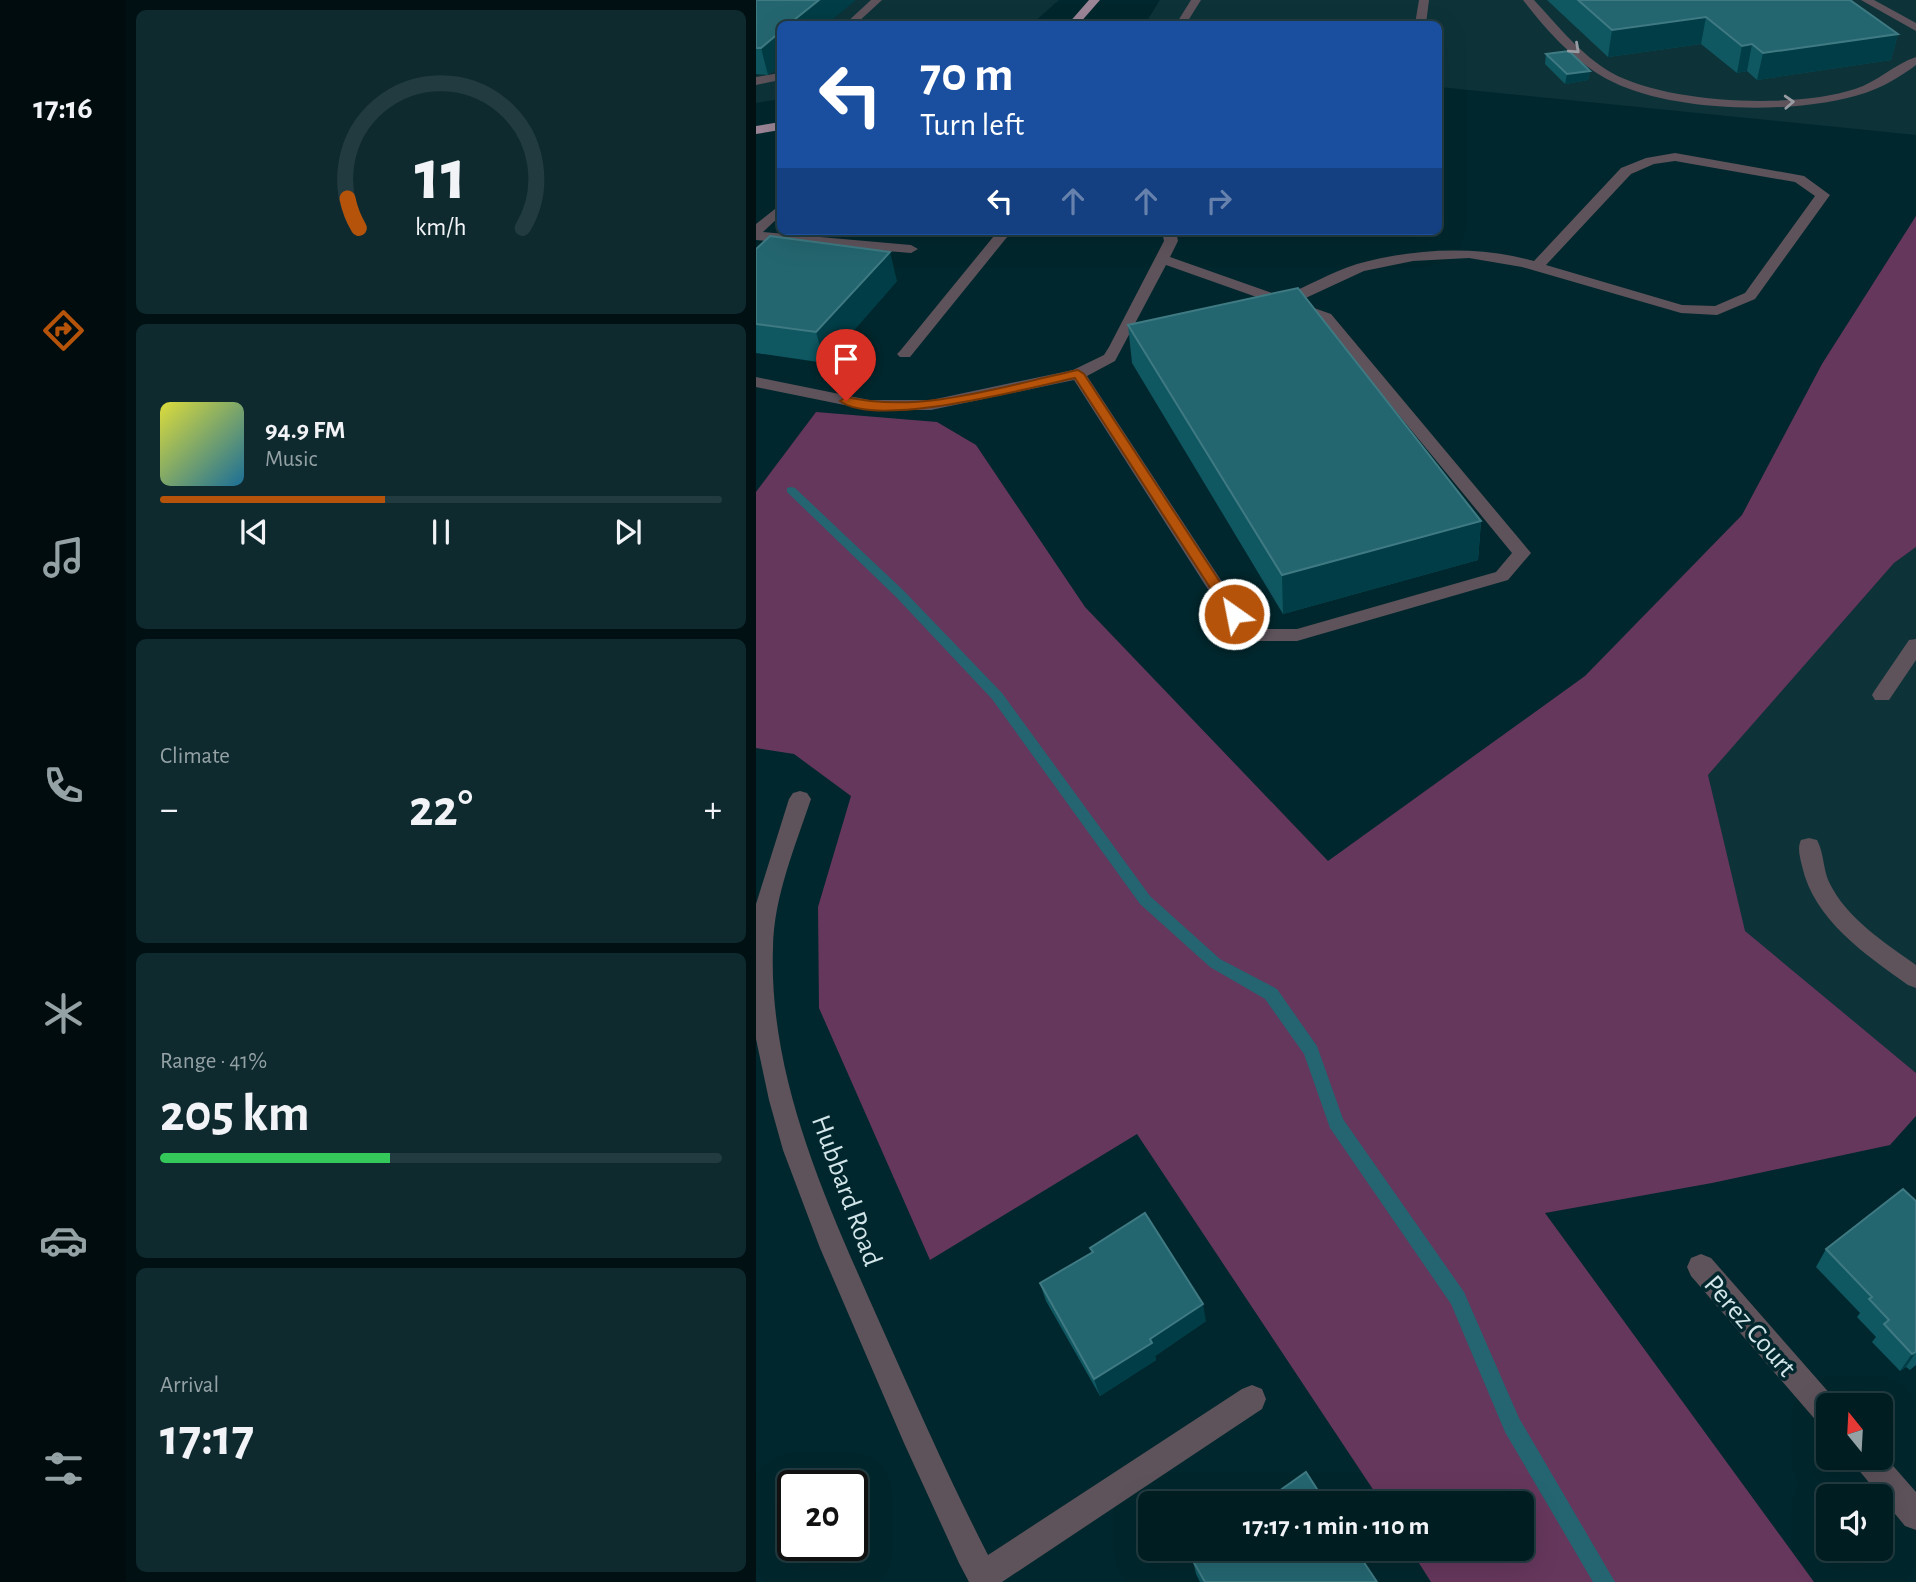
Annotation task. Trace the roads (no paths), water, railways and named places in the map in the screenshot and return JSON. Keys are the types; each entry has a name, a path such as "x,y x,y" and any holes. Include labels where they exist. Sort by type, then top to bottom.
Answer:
{"main road":[{"path":"1076,21 1095,0"},
{"path":"756,130 777,126"}],"street":[{"path":"853,21 877,0"},
{"path":"1183,21 1196,0"},
{"path":"1421,21 1424,0"},
{"path":"1528,0 1571,47 1596,67 1618,81 1642,90 1679,97 1736,102 1820,100 1877,85 1916,60"},
{"path":"1866,0 1916,28"},
{"path":"756,81 777,77"},
{"path":"1284,302 1360,268 1413,257 1469,254 1537,266 1681,309 1717,311 1750,296 1823,195 1799,179 1765,172 1675,157 1651,161 1626,171 1537,266"},
{"path":"756,234 777,212"},
{"path":"756,234 911,250"},
{"path":"905,354 1002,235"},
{"path":"756,382 869,405 910,406 968,398 1078,374 1110,358 1171,241 1170,235"},
{"path":"1078,374 1248,636 1297,635 1502,576 1522,553 1326,317 1162,259"},
{"path":"1882,695 1916,645"},
{"name":"Hubbard Road","path":"800,799 773,885 761,946 766,1032 789,1128 843,1272 945,1503 984,1580"},
{"path":"1809,846 1817,880 1844,921 1916,978"},
{"name":"Perez Court","path":"1701,1267 1816,1399"},
{"path":"984,1580 1252,1399"},
{"path":"1877,1470 1916,1515"}],"waterway":[{"path":"791,490 900,594 997,696 1145,900 1215,963 1271,994 1311,1051 1336,1123 1458,1298 1512,1425 1605,1582"}]}
